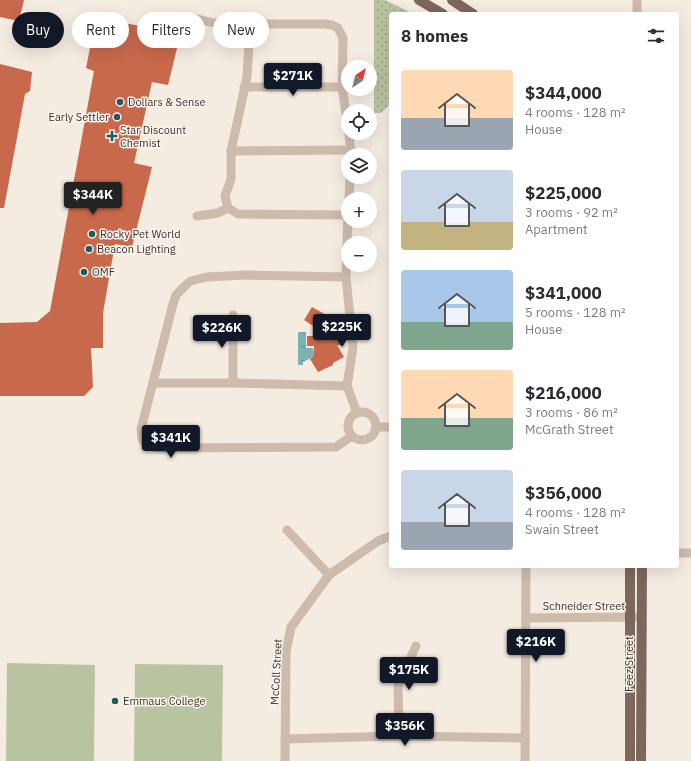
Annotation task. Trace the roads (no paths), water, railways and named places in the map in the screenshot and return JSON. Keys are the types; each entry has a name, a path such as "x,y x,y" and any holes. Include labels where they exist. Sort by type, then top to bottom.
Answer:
{"main road":[{"path":"419,0 440,12"},
{"path":"452,0 470,12"},
{"name":"Feez Street","path":"630,568 630,761"},
{"name":"Feez Street","path":"641,761 642,568"}],"street":[{"path":"637,0 637,12"},
{"path":"269,24 332,25 341,33 343,38 343,60"},
{"path":"249,48 249,63 231,150 231,179 225,196 225,202 228,208 238,214 341,215"},
{"path":"244,87 341,87"},
{"path":"231,150 341,153"},
{"path":"197,216 218,213 228,208"},
{"path":"348,228 346,277 353,347 347,386 357,413"},
{"path":"346,277 206,277 191,281 182,288 173,304 141,429 142,439 148,446 158,448 336,447 352,436"},
{"path":"232,383 233,315"},
{"path":"153,383 232,383 347,386"},
{"path":"362,412 370,415 376,423 375,432 369,438 360,440 352,436 348,424 353,416 362,412"},
{"path":"376,427 389,427"},
{"path":"287,530 329,575"},
{"name":"McColl Street","path":"285,761 286,652 291,627 329,575 378,541 389,537"},
{"path":"679,553 691,553"},
{"path":"525,761 526,568"},
{"name":"Schneider Street","path":"526,618 641,617"},
{"path":"399,736 398,686 416,646"},
{"path":"285,739 399,736 524,738"}],"water":[{"path":"298,332 306,332 306,348 313,348 315,356 303,362 303,365 298,365"}],"place":[{"name":"Dollars & Sense","path":"120,102"},
{"name":"Early Settler","path":"117,117"},
{"name":"Star Discount Chemist","path":"112,136"},
{"name":"Rocky Pet World","path":"92,234"},
{"name":"Beacon Lighting","path":"89,249"},
{"name":"OMF","path":"84,272"},
{"name":"Emmaus College","path":"115,701"}]}
